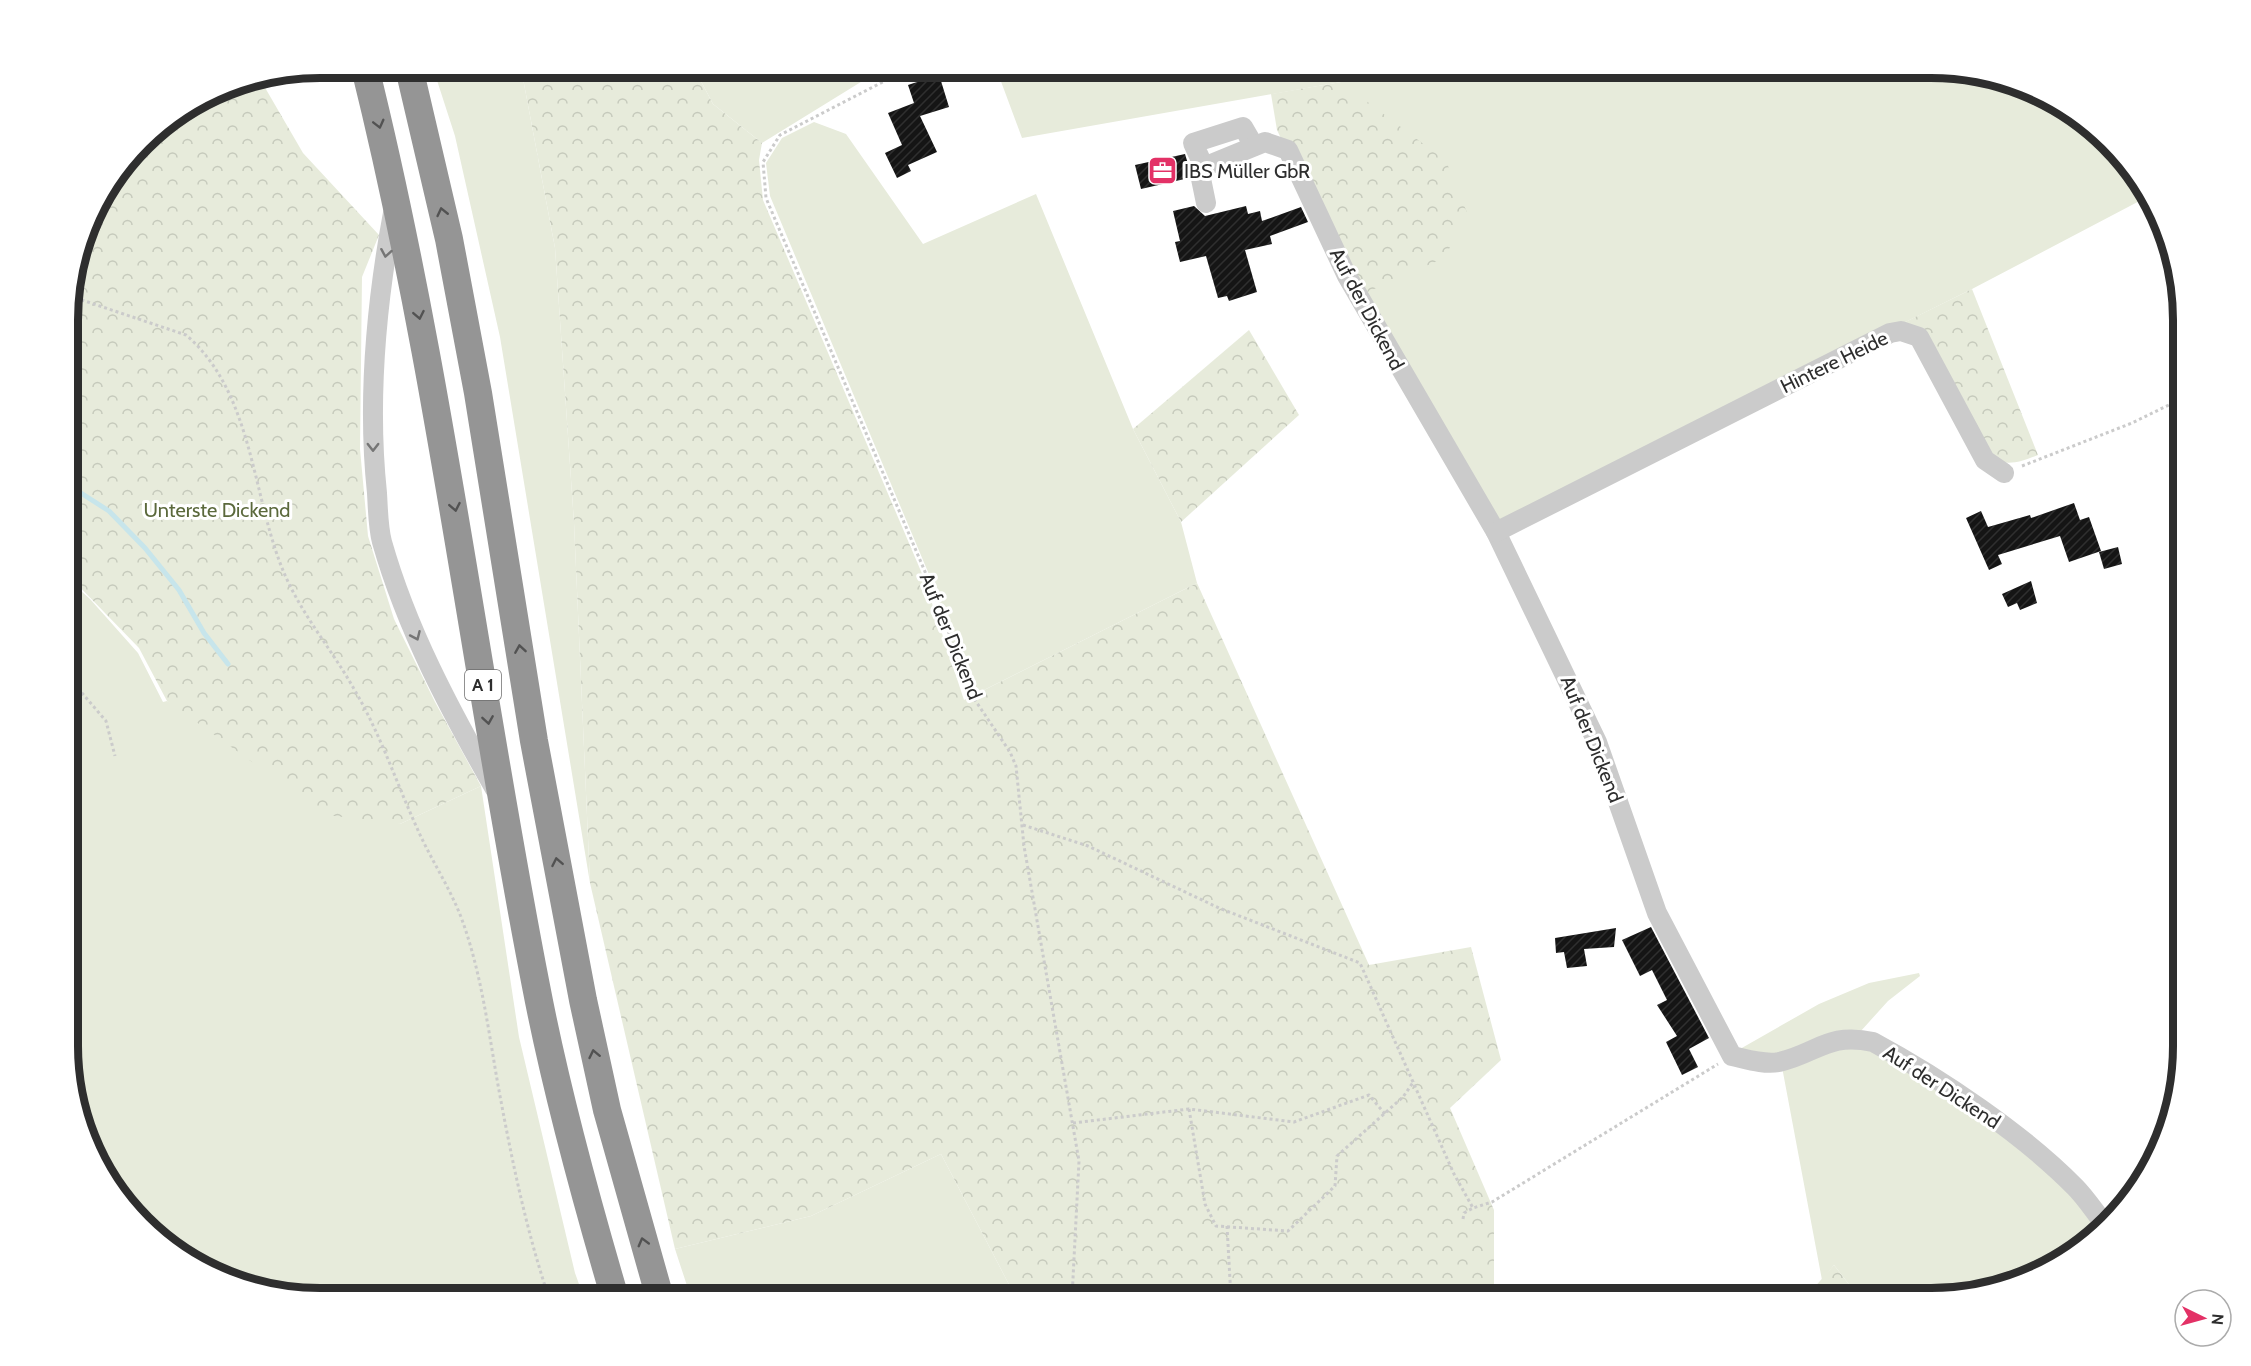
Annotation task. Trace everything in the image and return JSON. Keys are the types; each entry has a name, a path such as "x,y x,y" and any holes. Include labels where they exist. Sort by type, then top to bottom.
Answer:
{"highway":[{"name":"A 1","path":"367,78 396,195 458,523 503,804 549,1045 612,1288"},
{"name":"A 1","path":"411,78 449,239 478,393 534,741 583,1000 607,1110 657,1288"}],"street":[{"name":"Auf der Dickend","path":"1206,202 1199,169 1265,142 1288,150 1347,276 1496,532 1597,742 1657,913 1732,1056 1778,1062 1831,1040 1857,1038 1874,1042 1996,1120 2045,1158 2077,1189 2100,1219"},
{"path":"396,195 379,289 374,368 373,455 382,540 408,618 448,706 503,804"},
{"name":"Hintere Heide","path":"1496,532 1890,333 1901,331 1919,337 1985,460 2004,472"}],"path":[{"name":"Auf der Dickend","path":"890,78 780,135 763,162 766,198 926,574 975,700 1016,766 1024,846 1079,1161 1073,1288"},
{"path":"79,299 186,335 198,346 217,372 235,411 252,461 266,526 283,571 303,612 368,715 417,828 460,915 482,992 510,1148 546,1288"},
{"path":"2004,472 2132,423 2173,403"},
{"path":"78,688 106,720 115,756"},
{"path":"1023,825 1088,846 1219,908 1360,963 1454,1174 1473,1208"},
{"path":"1463,1219 1464,1213 1492,1202 1732,1056"},
{"path":"1189,1109 1205,1204 1216,1226 1288,1231 1335,1186 1337,1156 1403,1097 1414,1081"},
{"path":"1073,1123 1189,1109 1294,1122 1369,1095 1385,1114"},
{"path":"1227,1226 1230,1288"}],"green space":[{"path":"436,78 523,78 555,248 574,523 590,883 500,337 455,136"},
{"path":"523,78 699,78 713,104 762,143 759,160 763,200 923,576 964,700 1197,583 1369,965 1471,947 1501,1060 1450,1108 1494,1210 1494,1288 1011,1288 941,1154 811,1216 675,1249 590,883 574,523 555,248"},
{"path":"699,78 867,78 762,143 713,104"},
{"path":"1000,78 1931,78 1963,80 1994,86 2024,96 2052,110 2091,138 2113,160 2141,200 1972,289 1498,524 1363,293 1341,82 1022,138"},
{"path":"1341,82 1446,161 1468,215 1444,258 1356,297 1277,130 1271,94"},
{"name":"Unterste Dickend","path":"263,85 303,153 379,235 362,277 360,449 368,536 394,619 435,702 481,786 400,824 326,815 167,701 139,648 78,585 78,320 80,288 86,257 96,227 110,199 138,160 160,138 199,110 227,96"},
{"path":"814,122 846,134 923,244 1036,194 1133,429 1181,522 1197,583 970,697 928,572 770,196 766,163 782,138"},
{"path":"1972,289 2038,455 2022,461 2006,463 1994,460 1899,325"},
{"path":"1249,330 1299,415 1181,522 1133,429"},
{"path":"78,588 138,653 163,702 167,701 400,824 481,786 519,1037 580,1288 288,1286 257,1280 227,1270 199,1256 160,1228 128,1193 110,1167 96,1139 86,1109 80,1078 78,1046"},
{"path":"1919,973 1920,976 1888,1001 1860,1032 1777,1056 1740,1049 1819,1004 1869,983"},
{"path":"1861,1043 2012,1138 2097,1222 2052,1256 2024,1270 1994,1280 1963,1286 1931,1288 1853,1288 1834,1265 1822,1280 1782,1067"},
{"path":"941,1154 1011,1288 688,1288 675,1249 811,1216"},
{"path":"1834,1265 1853,1288 1814,1288"}],"building":[{"path":"919,78 940,78 949,107 920,116 937,152 908,165 911,171 897,178 885,153 902,145 888,113 914,103 908,85 920,81"},
{"name":"IBS Müller GbR","path":"1185,154 1189,178 1141,189 1135,165"},
{"path":"1194,206 1205,216 1246,206 1248,214 1260,211 1262,221 1301,207 1308,222 1270,236 1272,244 1245,250 1257,292 1229,301 1227,296 1218,298 1206,256 1180,262 1175,242 1180,241 1173,211"},
{"path":"2074,503 2080,520 2089,517 2101,551 2069,562 2060,536 1998,555 2002,564 1989,570 1966,518 1981,511 1988,527 2030,515 2031,518"},
{"path":"2118,547 2122,564 2104,569 2099,552"},
{"path":"2031,581 2037,603 2020,610 2017,603 2008,607 2002,594"},
{"path":"1651,927 1709,1038 1689,1049 1698,1067 1682,1075 1666,1042 1677,1036 1657,1005 1667,1000 1652,970 1640,976 1622,940"},
{"path":"1616,928 1614,947 1584,949 1587,966 1567,968 1564,952 1556,953 1555,938"}],"waterway":[{"path":"78,491 109,511 145,548 179,590 204,633 228,664"}],"place":[{"name":"IBS Müller GbR","path":"1163,171"}]}
